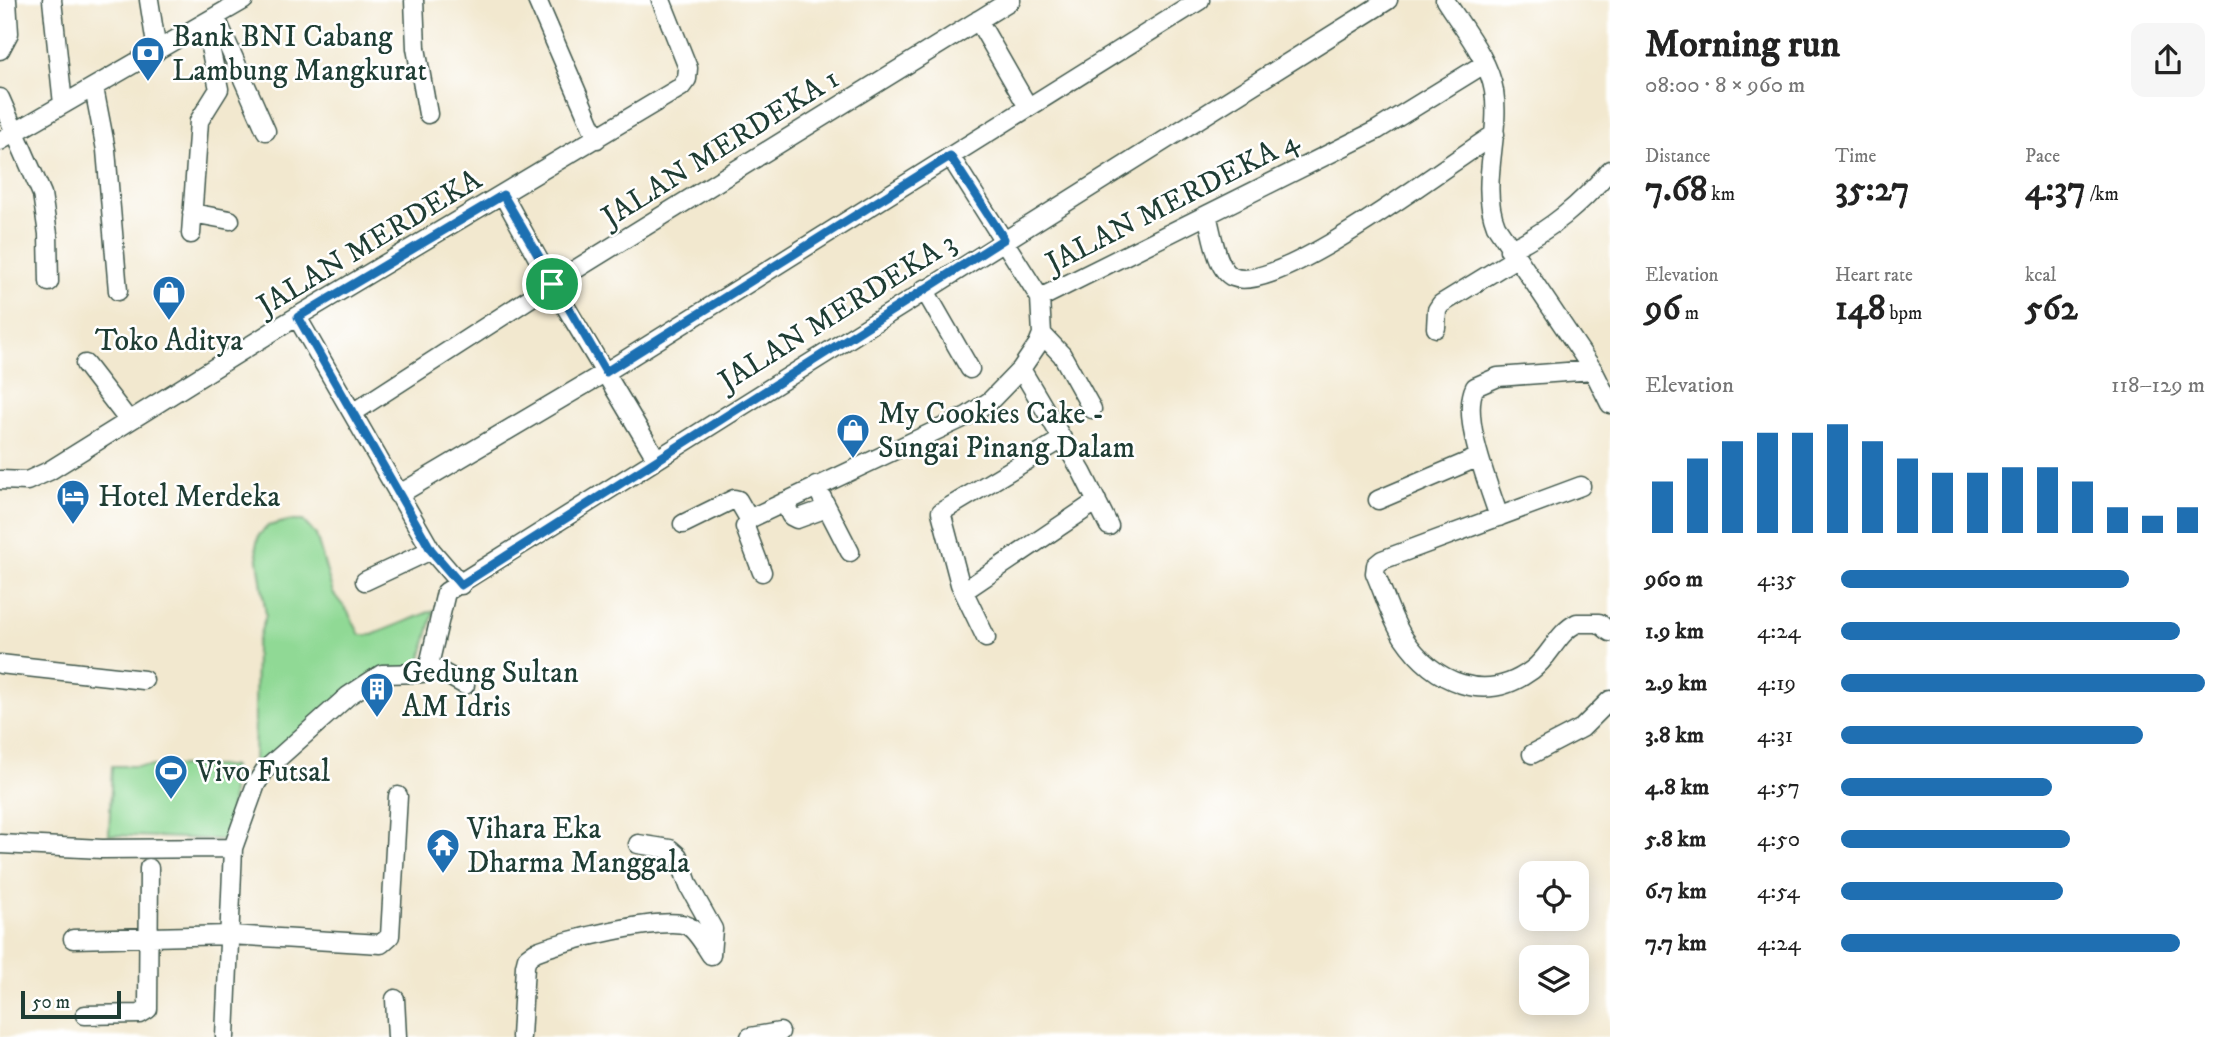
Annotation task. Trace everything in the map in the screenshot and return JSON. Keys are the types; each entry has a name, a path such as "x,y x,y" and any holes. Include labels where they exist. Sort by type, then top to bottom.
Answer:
{"street":[{"path":"0,50 9,33 8,0"},
{"path":"52,0 62,104"},
{"path":"149,0 157,51"},
{"path":"7,137 244,0"},
{"path":"414,0 416,48 428,114"},
{"path":"537,0 597,139"},
{"name":"JALAN MERDEKA","path":"0,480 27,481 36,477 681,86 687,79 686,60 661,0"},
{"name":"JALAN MERDEKA 1","path":"354,412 552,284 1011,0"},
{"path":"398,495 606,372 1200,0"},
{"name":"JALAN MERDEKA 3","path":"429,665 446,592 461,585 924,289 1388,0"},
{"path":"1446,0 1484,64 1494,94 1495,134 1489,205 1496,226 1593,370 1610,404"},
{"path":"978,20 1028,107"},
{"path":"210,21 266,131"},
{"path":"191,234 198,121 219,89 210,21"},
{"name":"JALAN MERDEKA 4","path":"1042,334 1040,298 1377,130 1484,64"},
{"path":"94,88 106,150 118,291"},
{"path":"0,98 7,137 42,194 48,233 49,282"},
{"path":"1207,215 1223,269 1230,276 1239,279 1261,278 1329,245 1495,134"},
{"path":"950,156 1040,298"},
{"path":"1436,328 1441,304 1559,222 1589,195 1610,170"},
{"path":"503,195 552,284 656,458"},
{"path":"192,213 230,220"},
{"path":"924,289 970,369"},
{"path":"298,317 431,550 461,585"},
{"path":"762,572 745,527 749,519 967,416 1005,389 1021,369 1042,334 1062,355 1092,409"},
{"path":"85,363 129,421"},
{"path":"1021,369 1109,526"},
{"path":"1499,517 1479,457 1470,402 1480,383 1498,377 1593,370"},
{"path":"986,638 964,591 950,552 941,512 1061,440"},
{"path":"1378,500 1479,457"},
{"path":"816,486 850,552"},
{"path":"1581,486 1376,565 1375,573 1403,636 1414,650 1451,680 1471,688 1485,689 1508,683 1534,669 1577,623 1600,623 1610,632"},
{"path":"682,524 734,499 738,500 749,519"},
{"path":"964,591 1097,501"},
{"path":"783,502 792,517 799,519 827,508"},
{"path":"365,581 431,550"},
{"path":"0,664 144,680"},
{"path":"225,1037 233,848 256,784 265,770 339,703 382,674 422,673 429,665 465,685"},
{"path":"1532,754 1582,728 1610,700"},
{"path":"73,939 230,935 353,945 381,944 387,940 398,796"},
{"path":"0,844 102,849 233,848"},
{"path":"521,1037 525,966 527,958 535,952 609,932 673,923 690,927 711,955 713,929 689,886 678,856 670,849 638,844"},
{"path":"85,1015 140,1014 147,1010 149,868"},
{"path":"395,999 397,1037"},
{"path":"750,1037 780,1032"}],"green space":[{"path":"288,521 303,521 316,535 333,593 348,612 360,635 372,635 434,610 419,667 380,671 254,774 256,646 266,615 256,546 259,535 268,526"},
{"name":"Vivo Futsal","path":"112,766 233,766 230,840 109,835"}],"place":[{"name":"Bank BNI Cabang Lambung Mangkurat","path":"148,83"},
{"name":"Toko Aditya","path":"169,322"},
{"name":"My Cookies Cake - Sungai Pinang Dalam","path":"853,460"},
{"name":"Hotel Merdeka","path":"73,526"},
{"name":"Gedung Sultan AM Idris","path":"377,719"},
{"name":"Vivo Futsal","path":"171,801"},
{"name":"Vihara Eka Dharma Manggala","path":"443,875"}],"route":[{"path":"950,156 1004,239 656,458 461,585 431,550 298,317 503,195 552,284 606,372 950,156"}]}
